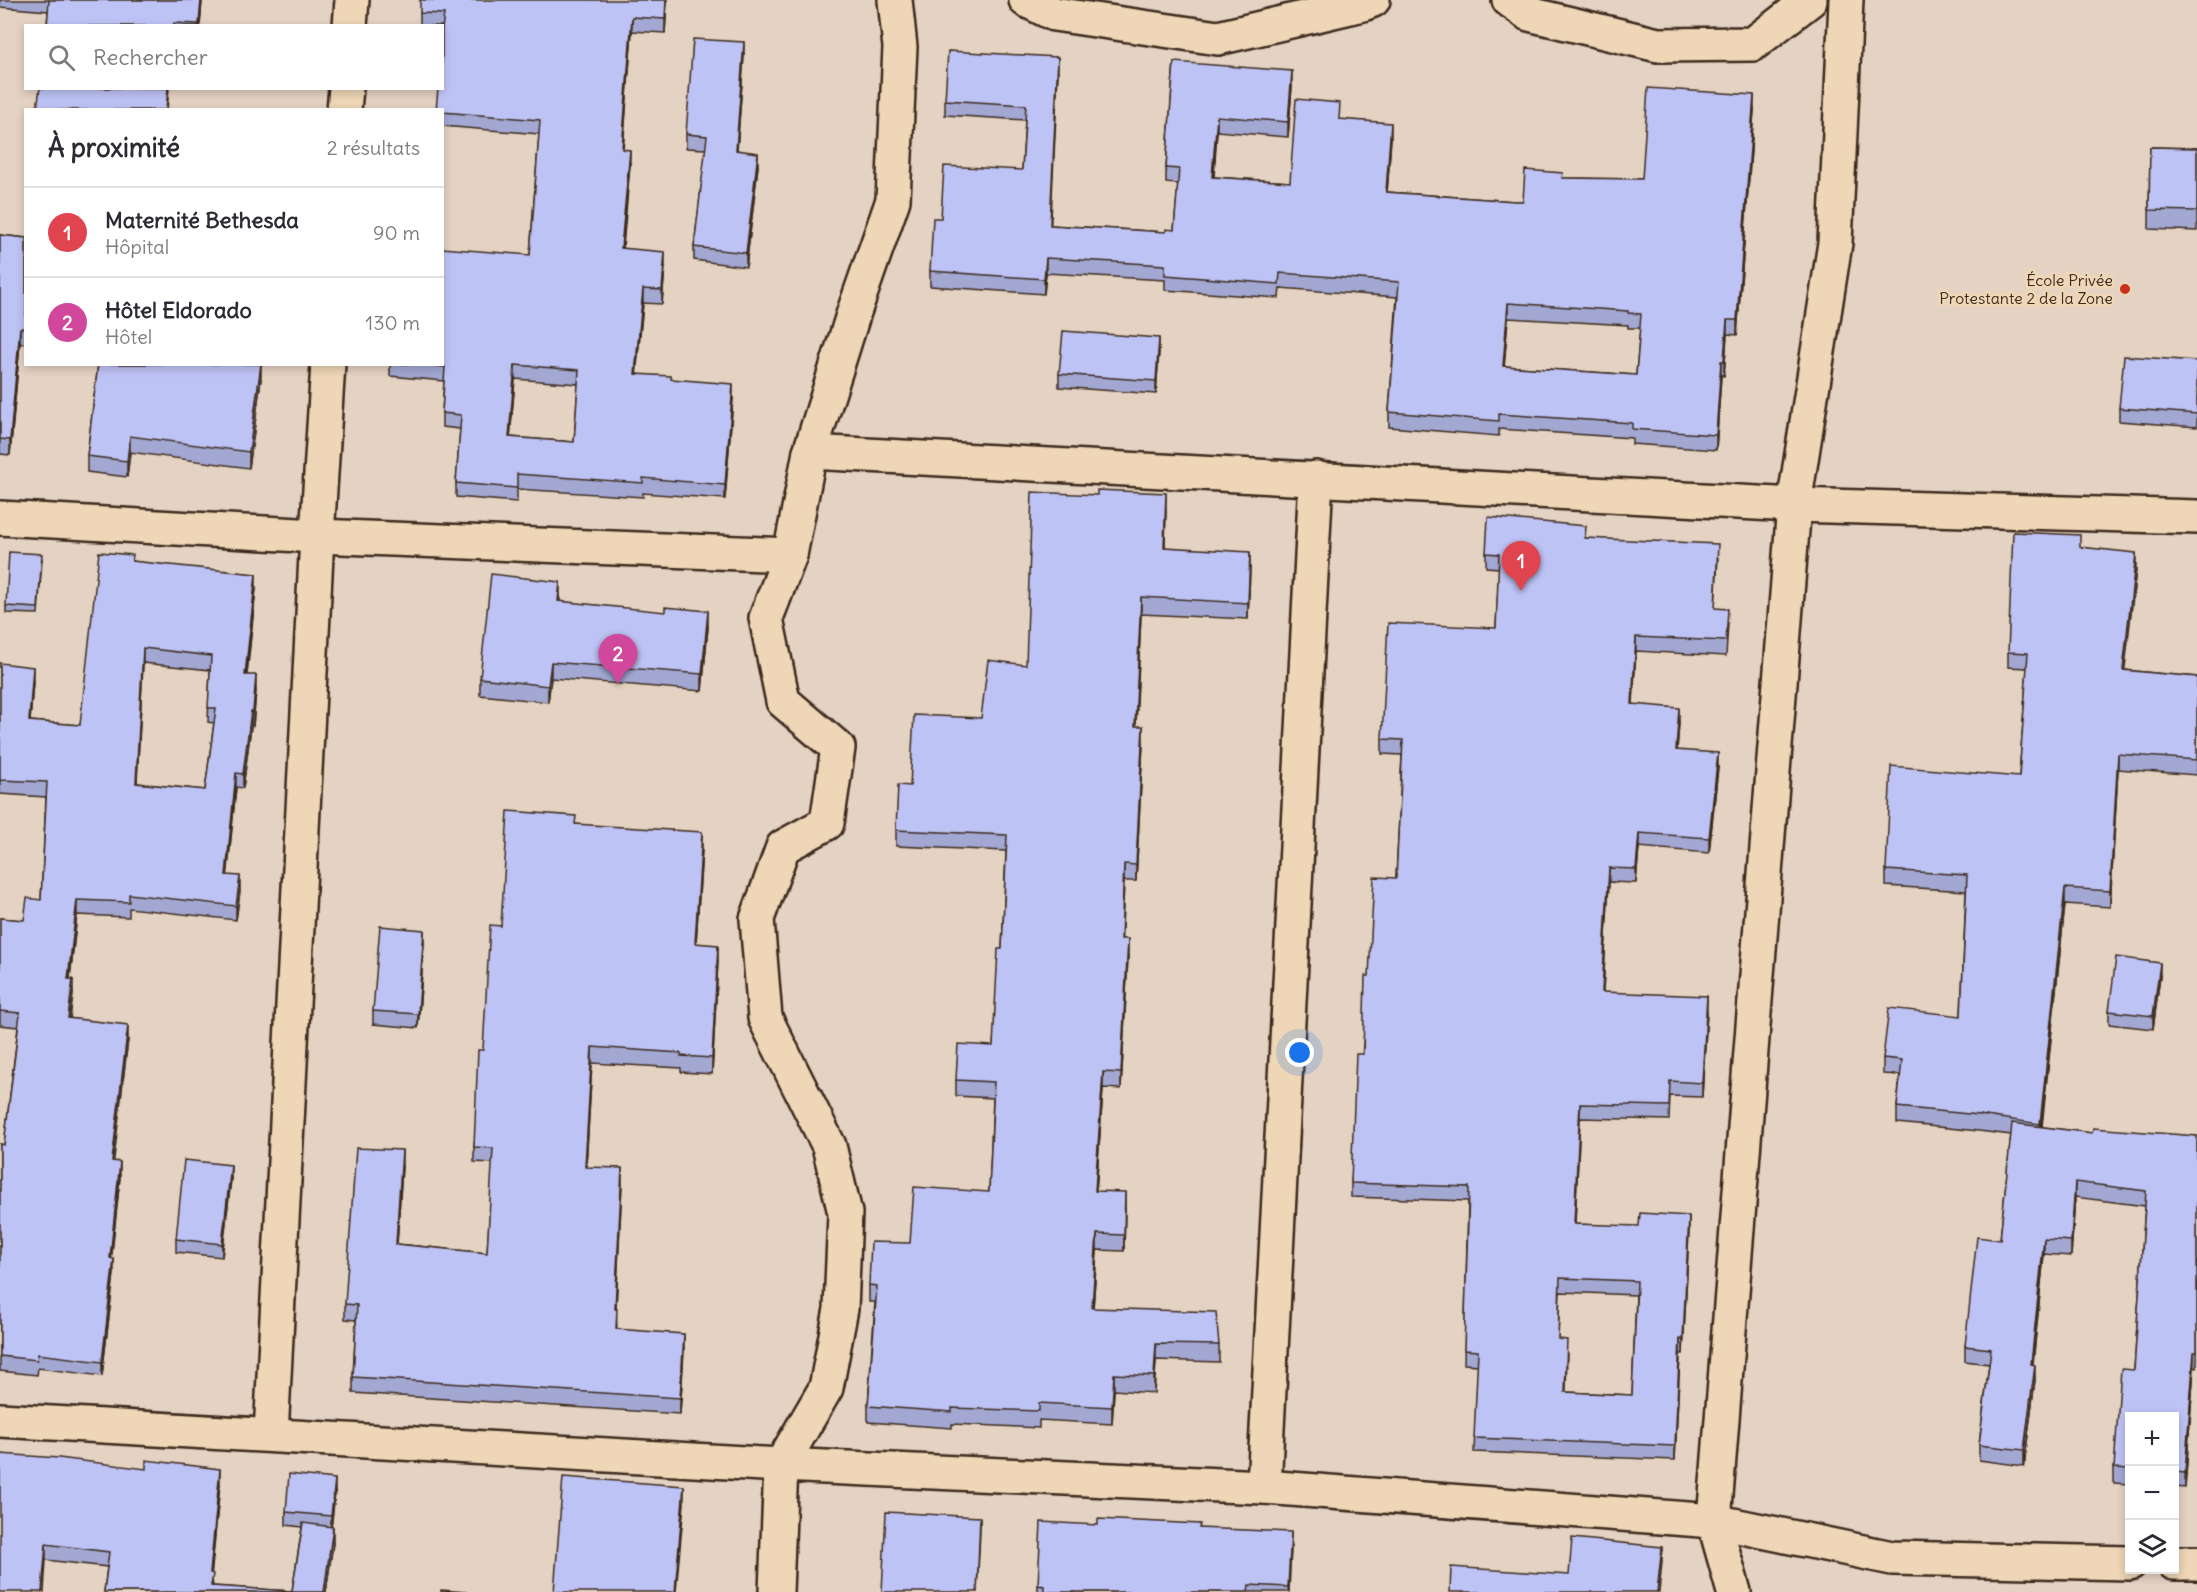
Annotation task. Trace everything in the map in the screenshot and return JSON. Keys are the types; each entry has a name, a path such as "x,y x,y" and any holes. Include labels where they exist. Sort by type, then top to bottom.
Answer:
{"street":[{"path":"350,24 352,0"},
{"path":"776,1592 782,1465 826,1388 841,1309 845,1213 829,1146 765,1018 757,919 783,847 827,823 838,748 783,701 766,618 790,555 810,452 854,312 893,200 900,47 895,0"},
{"path":"1026,0 1054,14 1218,38 1372,0"},
{"path":"1509,0 1529,14 1658,45 1753,44 1810,0"},
{"path":"1734,1592 1714,1521 1794,505 1834,243 1846,0"},
{"path":"345,108 346,90"},
{"path":"271,1435 317,536 328,366"},
{"path":"810,452 1794,505 2197,517"},
{"path":"1264,1486 1316,478"},
{"path":"0,518 317,536 790,555"},
{"path":"0,1420 782,1465 1264,1486 1714,1521 1892,1558 2125,1563"},
{"path":"2179,1563 2197,1563"}],"building":[{"path":"49,0 201,0 199,24 47,24"},
{"path":"420,0 666,0 665,19 632,17 622,149 630,150 621,248 665,252 662,290 643,289 635,374 733,384 725,485 643,478 643,483 517,474 517,488 456,483 461,415 442,413 445,367 436,366 444,366 444,248 530,255 540,120 444,112 444,108 436,108 438,90 444,90 444,14 420,13","holes":["515,365 579,370 574,442 509,437"]},
{"path":"693,39 744,42 736,150 758,153 746,253 694,247 707,136 686,134"},
{"path":"948,51 1058,57 1050,225 1166,232 1166,229 1174,230 1179,169 1166,168 1174,62 1292,71 1288,122 1217,116 1212,177 1290,182 1296,99 1340,103 1339,119 1391,123 1386,192 1515,201 1523,201 1525,170 1563,173 1562,178 1642,179 1648,88 1754,95 1737,320 1727,320 1724,361 1721,361 1716,435 1632,429 1632,423 1499,414 1499,421 1389,412 1399,282 1280,273 1279,284 1165,275 1165,265 1046,258 1044,279 930,271 933,218 941,218 944,166 1022,170 1026,105 945,100","holes":["1508,303 1628,311 1628,313 1641,314 1636,375 1503,366"]},
{"path":"40,90 168,90 166,108 37,108"},
{"path":"2150,147 2197,148 2197,211 2149,210"},
{"path":"0,235 24,238 24,328 20,328 10,440 0,439"},
{"path":"1063,331 1159,338 1156,381 1059,374"},
{"path":"2124,356 2197,361 2197,414 2119,408"},
{"path":"98,366 261,366 249,452 130,436 127,461 87,456"},
{"path":"1097,490 1166,493 1164,547 1250,552 1248,603 1141,597 1135,726 1143,726 1136,865 1124,864 1121,939 1128,939 1121,1073 1103,1072 1095,1191 1125,1192 1124,1235 1097,1234 1092,1308 1216,1312 1219,1345 1156,1344 1154,1376 1114,1374 1112,1407 1039,1403 1039,1411 952,1408 952,1412 868,1406 877,1286 869,1285 871,1242 910,1243 914,1187 989,1192 994,1082 956,1080 958,1044 993,1046 998,949 1002,949 1007,835 896,830 898,785 910,786 914,715 981,718 988,660 1026,665 1032,492 1097,495"},
{"path":"1488,517 1586,526 1585,538 1718,544 1715,608 1728,609 1726,641 1636,637 1632,704 1679,708 1676,750 1718,753 1709,838 1639,833 1636,869 1609,868 1602,992 1707,996 1702,1083 1670,1081 1669,1106 1580,1104 1574,1224 1639,1226 1640,1213 1689,1216 1675,1446 1474,1438 1478,1351 1464,1350 1469,1187 1351,1183 1356,1054 1363,1054 1365,976 1369,976 1374,877 1396,878 1403,740 1382,739 1388,623 1496,628 1499,554 1486,553","holes":["1560,1278 1637,1281 1632,1395 1565,1392 1567,1340 1558,1339"]},
{"path":"2013,532 2080,535 2080,547 2136,553 2123,670 2197,677 2197,760 2118,754 2110,891 2065,888 2040,1124 1897,1107 1902,1060 1883,1058 1889,1008 1961,1016 1967,875 1886,870 1891,766 2019,777 2028,653 2008,652"},
{"path":"9,552 42,554 38,608 6,606"},
{"path":"99,552 133,555 132,561 256,574 245,675 256,675 253,711 251,711 243,774 236,773 226,875 240,876 236,906 129,894 129,902 77,900 68,979 73,979 68,1018 128,1025 112,1161 120,1162 110,1258 114,1259 102,1362 38,1354 37,1360 0,1356 0,1144 4,1145 20,1013 0,1011 0,918 24,920 27,898 41,900 47,782 0,780 0,663 33,667 29,721 80,725","holes":["143,648 211,656 208,708 216,708 205,790 136,783"]},
{"path":"491,574 560,582 558,601 665,612 665,607 708,611 702,674 551,662 548,686 480,678"},
{"path":"508,811 576,816 575,824 702,832 695,943 718,945 712,1058 681,1056 681,1053 592,1047 585,1167 622,1168 616,1329 684,1334 680,1398 353,1377 357,1305 345,1304 356,1148 402,1150 396,1244 487,1253 493,1148 474,1147 478,1050 483,1050 490,925 501,926"},
{"path":"380,926 424,930 418,1014 373,1011"},
{"path":"2116,957 2160,963 2153,1016 2109,1011"},
{"path":"2012,1123 2092,1133 2093,1128 2197,1136 2197,1352 2194,1352 2185,1473 2179,1472 2179,1412 2125,1412 2125,1469 2114,1468 2121,1369 2134,1370 2146,1191 2075,1182 2071,1241 2044,1239 2031,1364 2035,1365 2024,1450 1979,1445 1991,1349 1965,1346 1977,1237 2000,1240"},
{"path":"184,1160 231,1165 222,1244 176,1239"},
{"path":"0,1454 59,1458 146,1469 146,1460 220,1469 210,1573 213,1574 211,1586 292,1591 303,1523 333,1527 324,1592 104,1592 109,1552 46,1544 42,1592 0,1592"},
{"path":"289,1474 335,1479 331,1516 286,1512"},
{"path":"563,1477 684,1486 675,1592 554,1592"},
{"path":"886,1512 980,1517 977,1592 882,1592"},
{"path":"1098,1519 1200,1524 1199,1528 1291,1532 1288,1587 1249,1585 1248,1592 1044,1592 1044,1586 1038,1585 1041,1522 1098,1525"},
{"path":"1572,1538 1662,1547 1657,1592 1450,1592 1451,1567 1569,1575"},
{"path":"441,1590 467,1592 441,1592"}],"place":[{"name":"École Privée Protestante 2 de la Zone","path":"2125,289"},
{"name":"Maternité Bethesda","path":"1521,591"},
{"name":"Hôtel Eldorado","path":"618,684"}]}
